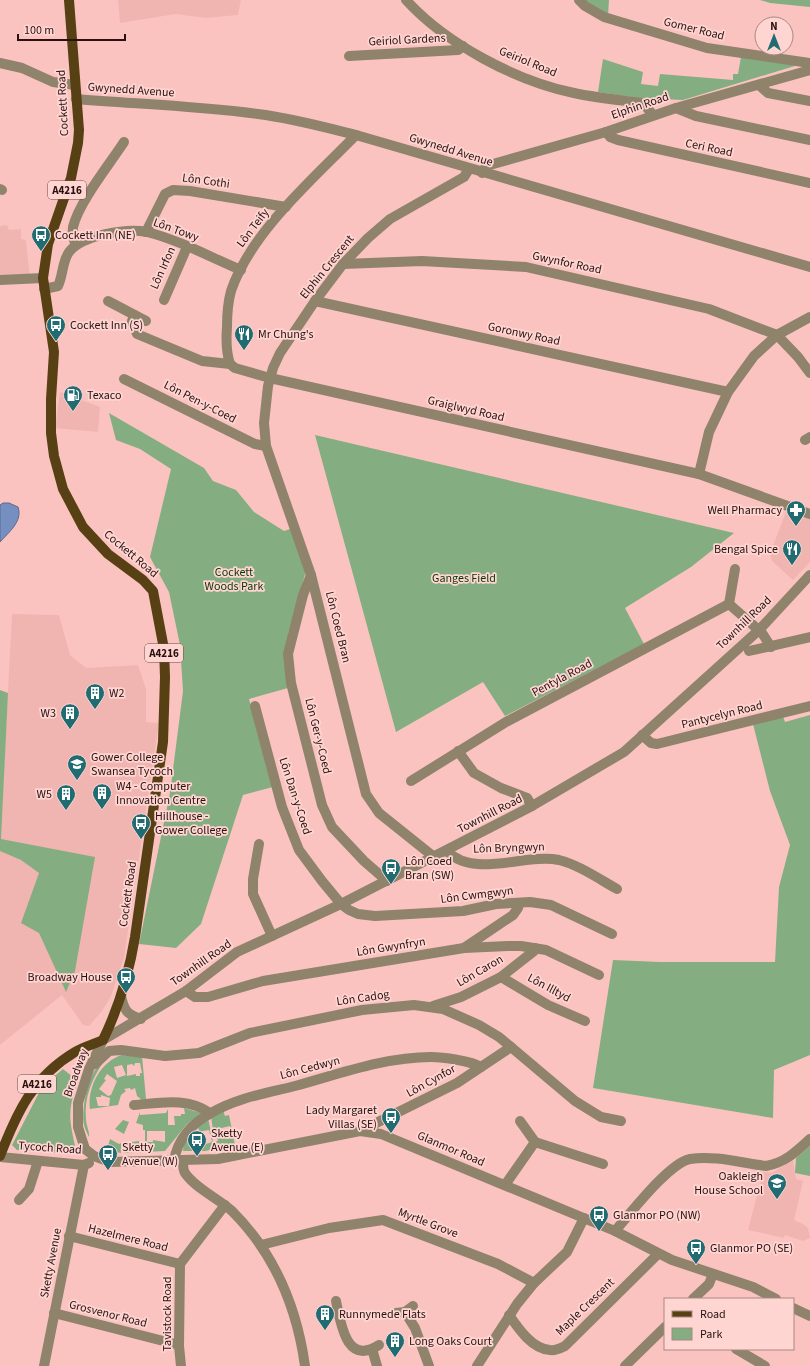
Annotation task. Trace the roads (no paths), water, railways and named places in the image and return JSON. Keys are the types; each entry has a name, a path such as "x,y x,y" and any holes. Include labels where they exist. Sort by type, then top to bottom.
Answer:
{"main road":[{"name":"Cockett Road","path":"69,0 78,143 71,178 48,244 43,278 54,352 51,433 54,456 62,485 75,514 88,534 108,554 150,586 155,597 164,649 165,677 163,742 135,937 120,996 111,1024 103,1040"},
{"name":"A4216","path":"0,1156 14,1119 30,1093 43,1076 111,1024"},
{"name":"A4216","path":"75,1052 103,1040"}],"street":[{"name":"Geiriol Road","path":"406,0 443,33 463,46 503,67 538,82 573,93 643,103 653,115"},
{"name":"Gomer Road","path":"579,0 585,6 604,17 707,48 810,63"},
{"name":"Geiriol Gardens","path":"349,56 458,50 463,46"},
{"path":"0,63 22,68 53,82 75,85"},
{"name":"Elphin Road","path":"482,173 486,166 606,132 676,108 810,70"},
{"path":"759,85 768,93 810,101"},
{"name":"Gwynedd Avenue","path":"76,99 260,114 356,135 482,173 810,267"},
{"path":"676,108 696,116 810,140"},
{"name":"Ceri Road","path":"606,132 610,137 618,140 810,183"},
{"name":"Lôn Teify","path":"230,364 226,342 229,304 231,292 241,270 259,238 356,135"},
{"path":"44,289 58,286 69,252 76,245 73,234 77,219 92,190 124,142"},
{"name":"Elphin Crescent","path":"270,378 280,353 315,301 343,264 368,238 390,219 422,199 464,177 469,169"},
{"name":"Lôn Cothi","path":"146,232 165,194 173,190 190,191 286,208"},
{"name":"Lôn Towy","path":"76,245 100,235 146,232 187,247 241,270"},
{"name":"Lôn Irfon","path":"164,300 187,247"},
{"name":"Gwynfor Road","path":"343,264 422,261 526,267 709,309 777,335"},
{"path":"0,280 43,278"},
{"path":"108,301 146,321"},
{"name":"Goronwy Road","path":"315,301 728,392"},
{"name":"Graiglwyd Road","path":"134,315 132,321 137,334 202,361 230,364 236,368 270,378 699,474 810,514"},
{"path":"699,474 709,432 728,392 754,356 777,335 810,316"},
{"path":"777,335 798,357 810,373"},
{"name":"Lôn Coed Bran","path":"270,378 265,408 266,446 311,575 366,794 379,813 434,857"},
{"name":"Lôn Pen-y-Coed","path":"124,379 254,444 266,446"},
{"path":"735,569 728,604 759,630 771,647"},
{"name":"Lôn Ger-y-Coed","path":"311,575 303,595 288,654 291,683 322,805 332,827 364,861 387,881"},
{"name":"Townhill Road","path":"103,1040 141,1019 186,991 238,952 342,904 434,857 532,806 624,752 759,630 810,575"},
{"name":"Pentyla Road","path":"411,781 506,722 728,604"},
{"path":"749,651 810,637"},
{"name":"Lôn Dan-y-Coed","path":"255,706 282,807 299,850 342,904"},
{"name":"Pantycelyn Road","path":"642,735 651,744 657,744 810,706"},
{"path":"458,751 474,772 501,788 527,798 532,806"},
{"path":"259,844 252,879 253,894 272,936"},
{"name":"Lôn Bryngwyn","path":"447,850 453,858 463,862 489,864 539,859 559,860 573,865 617,889"},
{"name":"Lôn Cwmgwyn","path":"342,904 358,914 375,916 463,911 482,906 530,902 551,905 612,934"},
{"path":"464,948 513,915 518,908 519,903"},
{"name":"Lôn Gwynfryn","path":"186,991 195,997 208,997 263,981 464,948 522,946 546,950 599,975"},
{"name":"Lôn Caron","path":"432,1007 461,997 501,976 534,951 535,948"},
{"name":"Lôn Illtyd","path":"501,976 548,1006 585,1021"},
{"path":"120,996 126,1012 132,1017 141,1019"},
{"name":"Lôn Cadog","path":"88,1071 108,1051 120,1050 165,1056 199,1053 250,1033 362,1010 414,1005 443,1009 468,1018 499,1037 575,1101 601,1117 621,1121"},
{"name":"Broadway","path":"97,1157 85,1149 78,1120 78,1099 88,1071 103,1040"},
{"name":"Lôn Cynfor","path":"360,1131 457,1083 511,1047"},
{"name":"Lôn Cedwyn","path":"178,1161 176,1148 181,1140 210,1113 242,1100 382,1062 432,1057 475,1063 481,1067"},
{"path":"134,1105 179,1102 192,1103 210,1113"},
{"path":"520,1121 535,1142 603,1164"},
{"name":"Glanmor Road","path":"97,1157 110,1162 120,1163 218,1159 360,1131 381,1134 584,1218 614,1231 658,1254 753,1287 774,1298"},
{"path":"614,1231 672,1168 688,1160 704,1158 766,1166 776,1165 794,1154 810,1139"},
{"path":"505,1185 535,1142"},
{"name":"Tycoch Road","path":"0,1156 84,1165 90,1163 97,1157"},
{"path":"19,1200 29,1189 38,1161"},
{"path":"178,1161 190,1179 225,1205 248,1228 261,1245 278,1276 291,1306 299,1330 305,1366"},
{"name":"Sketty Avenue","path":"44,1366 84,1165"},
{"name":"Tavistock Road","path":"181,1366 179,1345 180,1264 225,1205"},
{"path":"477,1366 509,1315 534,1283 567,1252 584,1218"},
{"name":"Myrtle Grove","path":"261,1245 329,1228 383,1220 498,1264 534,1283"},
{"name":"Hazelmere Road","path":"69,1236 180,1264"},
{"name":"Maple Crescent","path":"509,1315 521,1332 540,1348 550,1351 565,1346 658,1254"},
{"path":"694,1298 709,1284 713,1274"},
{"path":"336,1301 346,1340 351,1347 359,1351 375,1347 377,1366"},
{"path":"794,1308 810,1316"},
{"path":"405,1311 414,1328 429,1366"},
{"name":"Grosvenor Road","path":"54,1313 179,1345"},
{"path":"628,1365 664,1328"},
{"path":"738,1350 765,1366"}],"water":[{"path":"3,503 9,503 18,507 19,517 11,530 0,542 0,505"}],"place":[{"name":"Cockett Inn (NE)","path":"41,252"},
{"name":"Cockett Inn (S)","path":"56,342"},
{"name":"Mr Chung's","path":"244,351"},
{"name":"Texaco","path":"73,412"},
{"name":"Well Pharmacy","path":"796,527"},
{"name":"Bengal Spice","path":"792,566"},
{"name":"W2","path":"95,710"},
{"name":"W3","path":"70,730"},
{"name":"Gower College Swansea Tycoch","path":"77,781"},
{"name":"W4 - Computer Innovation Centre","path":"102,810"},
{"name":"W5","path":"66,811"},
{"name":"Hillhouse - Gower College","path":"141,840"},
{"name":"Lôn Coed Bran (SW)","path":"391,885"},
{"name":"Broadway House","path":"126,994"},
{"name":"Lady Margaret Villas (SE)","path":"391,1134"},
{"name":"Sketty Avenue (E)","path":"197,1157"},
{"name":"Sketty Avenue (W)","path":"108,1171"},
{"name":"Oakleigh House School","path":"777,1200"},
{"name":"Glanmor PO (NW)","path":"599,1232"},
{"name":"Glanmor PO (SE)","path":"696,1265"},
{"name":"Runnymede Flats","path":"325,1331"},
{"name":"Long Oaks Court","path":"395,1358"}],"park label":[{"name":"Ganges Field","path":"464,578"},
{"name":"Cockett Woods Park","path":"234,579"}]}
